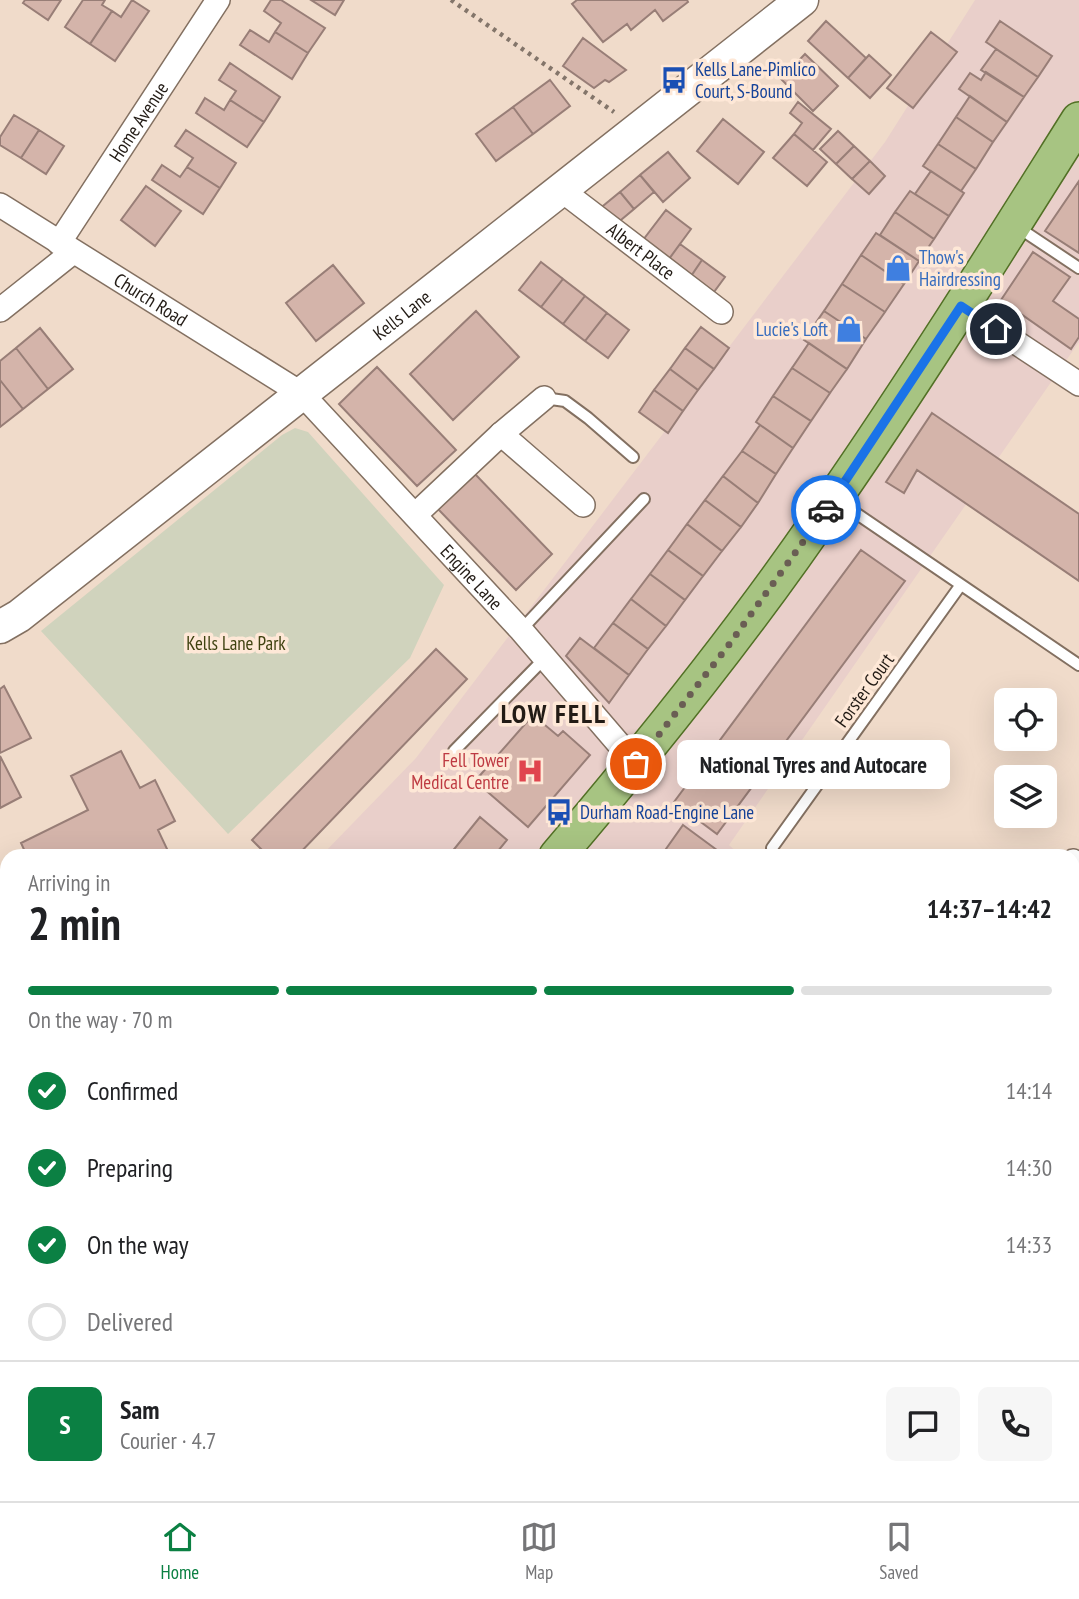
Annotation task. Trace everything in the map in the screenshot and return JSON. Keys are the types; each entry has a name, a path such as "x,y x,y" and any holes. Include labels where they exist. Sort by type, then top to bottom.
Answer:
{"main road":[{"path":"563,849 636,764 728,646 835,499 1079,120"}],"street":[{"name":"Home Avenue","path":"0,310 66,248 218,0"},
{"name":"Kells Lane","path":"0,627 302,394 797,2"},
{"name":"Albert Place","path":"560,189 721,312"},
{"name":"Church Road","path":"0,205 302,394"},
{"path":"961,306 1079,384"},
{"name":"Engine Lane","path":"302,394 521,631 636,764"},
{"path":"415,515 501,434 544,398"},
{"path":"501,434 583,505"}],"lane":[{"path":"1013,224 1079,268"},
{"path":"544,398 565,401 633,457"},
{"path":"521,631 644,499"},
{"path":"835,499 1079,665"},
{"name":"Forster Court","path":"772,848 960,586"},
{"path":"454,751 545,658"}],"path":[{"path":"451,0 638,129"}],"shaded area":[{"path":"975,0 1079,0 1079,342 729,845 733,849 328,849 416,758 885,142"}],"green space":[{"name":"Kells Lane Park","path":"295,428 308,432 444,585 410,658 228,834 41,631 282,435"}],"building":[{"path":"25,0 61,0 48,20 23,3"},
{"path":"83,0 105,0 102,5 112,11 90,44 65,27"},
{"path":"132,0 149,11 115,61 90,44 112,11 121,17"},
{"path":"271,0 281,0 325,28 308,53 275,32 281,23 264,11"},
{"path":"311,0 344,0 335,15"},
{"path":"577,0 688,2 663,21 655,10 631,30 627,24 603,42 572,4"},
{"path":"826,21 866,58 848,78 808,41"},
{"path":"1000,21 1052,56 1038,77 986,42"},
{"path":"250,30 269,42 275,32 308,53 292,79 240,45"},
{"path":"931,32 957,52 913,108 887,88"},
{"path":"583,38 626,70 609,82 605,80 594,88 563,66"},
{"path":"996,49 1038,77 1024,97 981,70"},
{"path":"805,54 838,86 813,111 781,79"},
{"path":"869,55 891,75 870,98 848,78"},
{"path":"230,63 280,97 264,122 230,100 236,91 219,80"},
{"path":"986,72 1024,97 1007,122 959,89 970,73 981,80"},
{"path":"550,80 570,106 533,134 513,107"},
{"path":"970,96 1007,122 993,142 956,117"},
{"path":"205,98 224,110 230,100 264,122 247,147 196,113"},
{"path":"798,102 831,129 813,150 794,134 802,123 790,113"},
{"path":"513,107 533,134 496,161 476,134"},
{"path":"14,115 39,130 21,158 0,145 0,137"},
{"path":"956,117 993,142 976,169 938,144"},
{"path":"723,119 764,152 738,184 697,151"},
{"path":"39,130 64,146 46,174 21,158"},
{"path":"186,130 236,163 220,188 187,167 193,158 175,146"},
{"path":"838,131 854,146 836,164 820,149"},
{"path":"794,134 827,162 807,186 773,158"},
{"path":"938,144 976,169 961,191 923,166"},
{"path":"854,146 870,161 852,179 836,164"},
{"path":"668,152 690,178 663,202 640,175"},
{"path":"870,161 885,176 869,194 852,179"},
{"path":"162,165 180,177 187,167 220,188 203,214 152,180"},
{"path":"931,171 964,193 949,216 915,194"},
{"path":"640,175 654,192 634,209 620,192"},
{"path":"1079,181 1079,253 1045,231"},
{"path":"146,186 181,211 155,246 121,220"},
{"path":"910,191 949,216 934,239 895,212"},
{"path":"620,192 634,209 615,225 598,210"},
{"path":"666,210 691,229 669,259 643,240"},
{"path":"895,212 934,239 919,261 880,235"},
{"path":"876,233 919,261 904,284 861,255"},
{"path":"680,244 702,260 689,279 666,263"},
{"path":"1033,252 1070,277 1053,301 1079,319 1079,337 1071,349 1001,300"},
{"path":"861,255 904,284 885,312 842,284"},
{"path":"702,260 725,277 711,296 689,279"},
{"path":"541,262 563,279 541,307 519,290"},
{"path":"333,265 364,303 316,341 286,303"},
{"path":"563,279 585,296 563,324 541,307"},
{"path":"842,284 885,312 866,339 824,311"},
{"path":"585,296 607,313 585,341 563,324"},
{"path":"476,311 519,357 453,420 410,374"},
{"path":"824,311 866,339 847,369 804,340"},
{"path":"607,313 629,330 608,358 585,341"},
{"path":"701,327 729,348 714,369 685,348"},
{"path":"40,328 73,369 48,389 16,348"},
{"path":"809,343 847,369 830,393 792,368"},
{"path":"16,348 48,389 23,409 0,380 0,361"},
{"path":"685,348 714,369 698,390 670,369"},
{"path":"377,367 456,450 417,486 339,404"},
{"path":"792,368 830,393 811,421 773,396"},
{"path":"670,369 698,390 683,411 654,390"},
{"path":"0,380 23,409 0,427"},
{"path":"654,390 683,411 668,433 639,412"},
{"path":"773,396 811,421 793,448 756,422"},
{"path":"932,413 1079,514 1079,581 917,470 904,493 886,482"},
{"path":"760,425 793,448 776,474 742,451"},
{"path":"742,451 776,474 758,503 723,476"},
{"path":"475,474 552,554 516,590 438,509"},
{"path":"723,476 758,503 741,527 705,500"},
{"path":"705,500 741,527 722,551 687,524"},
{"path":"687,524 722,551 703,576 668,550"},
{"path":"668,550 703,576 685,600 650,574"},
{"path":"861,550 905,581 717,834 674,802"},
{"path":"650,574 685,600 666,626 631,599"},
{"path":"631,599 666,626 648,649 613,623"},
{"path":"613,623 648,649 629,675 594,648"},
{"path":"580,638 629,675 609,703 566,656"},
{"path":"436,649 467,679 304,849 261,849 252,840"},
{"path":"4,686 31,738 0,753 0,689"},
{"name":"Fell Tower Medical Centre","path":"533,715 558,736 563,731 590,755 528,827 475,781"},
{"path":"121,751 140,788 155,780 175,821 158,830 167,849 24,849 21,843 88,810 71,776"},
{"path":"0,756 21,797 0,808"},
{"path":"480,817 507,840 500,849 454,849"},
{"path":"683,825 716,849 666,849"}],"way so far":[{"path":"636,764 728,646 826,510"}],"place":[{"name":"Kells Lane-Pimlico Court, S-Bound","path":"674,80"},
{"name":"Thow's Hairdressing","path":"898,268"},
{"name":"Lucie's Loft","path":"849,329"},
{"name":"National Tyres and Autocare","path":"636,764"},
{"name":"Fell Tower Medical Centre","path":"530,771"},
{"name":"Durham Road-Engine Lane","path":"559,812"}],"district":[{"name":"LOW FELL","path":"554,713"}],"route":[{"path":"826,510 961,306 996,329"}]}
